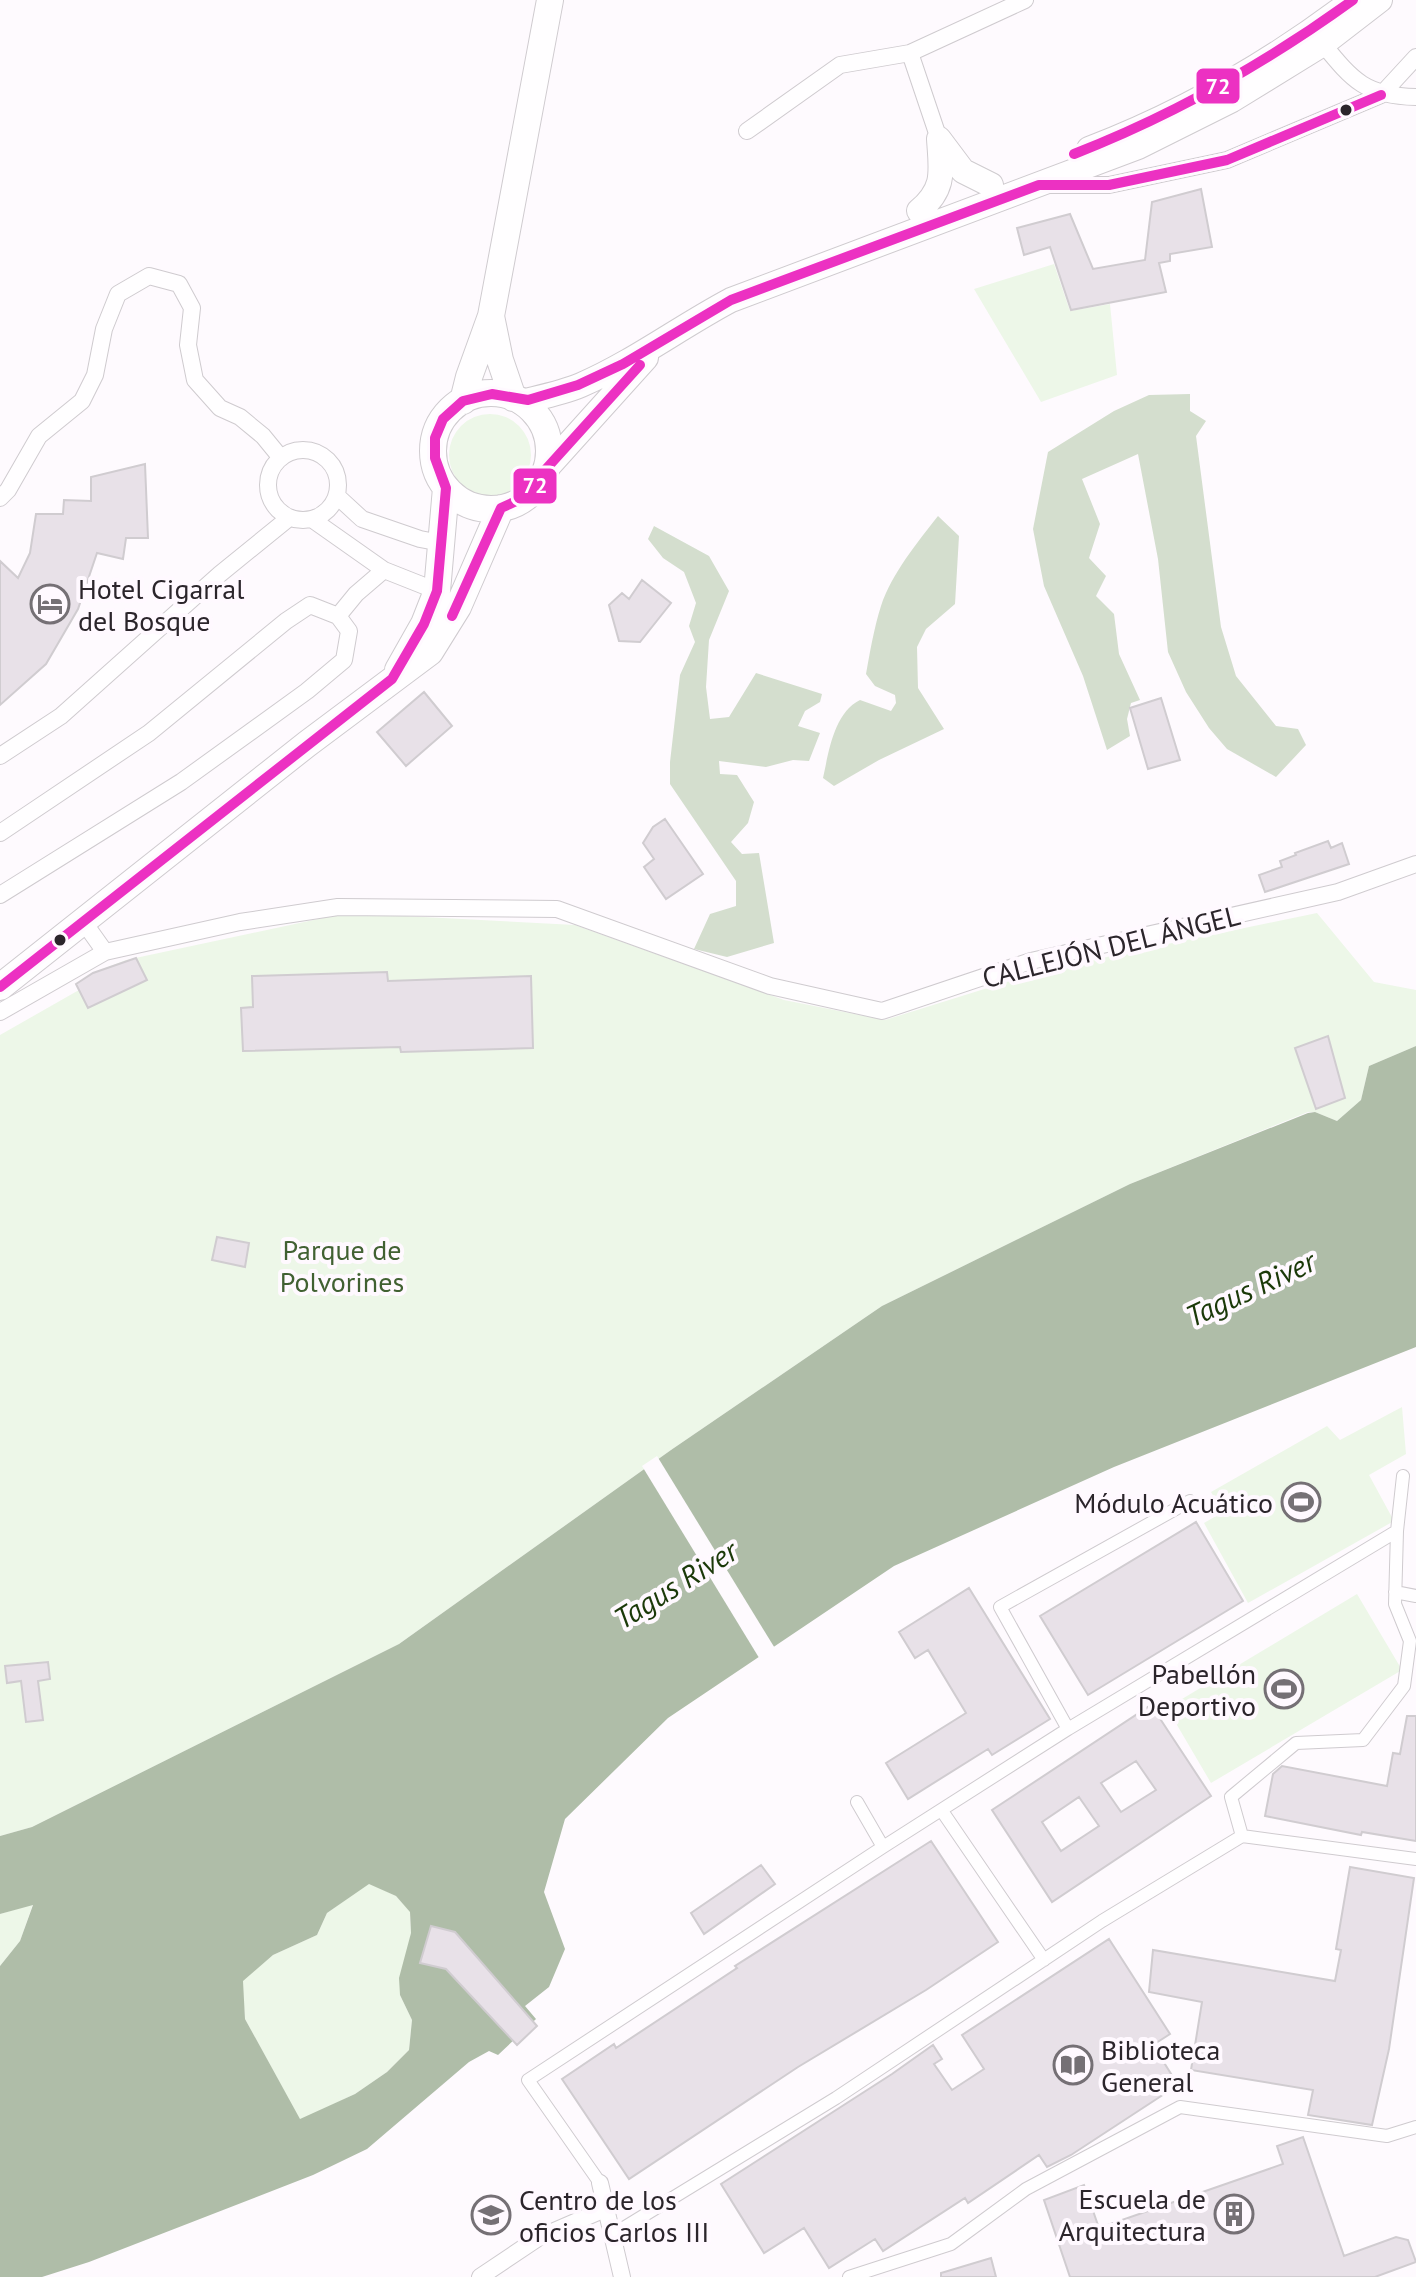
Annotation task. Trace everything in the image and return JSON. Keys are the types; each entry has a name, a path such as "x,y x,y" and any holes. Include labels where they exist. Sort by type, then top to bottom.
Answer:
{"main road":[{"path":"463,401 491,316 550,0"},
{"path":"658,346 546,469 529,495 501,508 486,509 471,506 446,488 437,473 433,457 434,440 440,424 463,401 488,394 517,400 579,386 658,346 790,259 1104,143 1203,96 1281,51 1353,0"},
{"path":"731,300 1138,147 1232,100 1323,44 1380,0"},
{"path":"939,139 963,171 991,185"},
{"path":"919,211 940,184 939,139"},
{"path":"491,316 500,360 517,400 542,424 547,439 546,469"},
{"path":"392,679 424,624 437,591 446,488"},
{"path":"0,987 430,652 458,607 501,508"}],"street":[{"path":"747,131 840,65 910,53 1025,0"},
{"path":"1323,44 1352,78 1381,95 1416,97"},
{"path":"910,53 939,139"},
{"path":"1039,185 1109,185 1227,160 1381,95 1416,57"},
{"path":"0,498 8,490 39,436 82,401 95,375 104,329 118,294 149,276 179,284 192,308 188,345 195,380 220,408 240,417 263,436 281,458"},
{"path":"301,450 323,456 337,474 337,496 324,515 313,520 289,518 279,511 268,490 268,478 281,458 301,450"},
{"path":"337,496 362,519 406,535 441,543"},
{"path":"0,756 61,716 220,574 289,518"},
{"path":"313,520 384,570 437,591"},
{"path":"338,616 356,594 384,570"},
{"path":"0,833 149,733 286,621 310,605 338,616 349,631 344,660 307,691 181,782 0,895"},
{"name":"CALLEJÓN DEL ÁNGEL","path":"0,1012 105,952 240,922 338,907 557,909 770,986 882,1011 1031,961 1338,892 1416,864"},
{"path":"83,921 105,952"},
{"path":"1242,1836 1231,1797 1296,1743 1363,1740 1404,1686 1410,1641 1395,1604 1397,1531 1403,1476"},
{"path":"1068,1729 1000,1607 1190,1501"},
{"path":"622,2277 600,2183 528,2080 1068,1729 1397,1531"},
{"path":"1395,1592 1416,1596"},
{"path":"857,1802 883,1847"},
{"path":"942,1811 1044,1960"},
{"path":"612,2235 836,2098 1112,1915 1242,1836 1416,1859"},
{"path":"849,2277 951,2244 1026,2189 1180,2107 1387,2136 1416,2127"},
{"path":"480,2277 538,2238 605,2209"}],"green space":[{"path":"1054,264 1070,311 1110,304 1117,375 1041,402 974,289"},
{"path":"490,414 506,417 519,426 528,439 531,455 528,471 519,484 506,493 490,496 474,493 461,484 452,471 449,455 452,439 461,426 474,417"},
{"name":"Parque de Polvorines","path":"346,913 575,925 784,1000 885,1020 1026,976 1317,913 1374,982 1416,990 1416,1046 1369,1066 1361,1100 1337,1121 1308,1112 1130,1184 882,1306 671,1450 399,1644 32,1827 0,1836 0,1035 79,990 76,984 93,973 126,960"},
{"name":"Módulo Acuático","path":"1402,1407 1406,1454 1369,1475 1394,1521 1248,1603 1204,1523 1223,1512 1211,1492 1327,1426 1340,1440"},
{"name":"Pabellón Deportivo","path":"1357,1594 1402,1670 1211,1783 1167,1708"},
{"path":"369,1883 396,1896 410,1911 411,1933 400,1995 412,2020 409,2050 387,2072 355,2094 300,2120 245,2019 242,1981 273,1955 317,1935 327,1913"},
{"path":"33,1904 20,1941 0,1966 0,1914"}],"shaded area":[{"path":"1190,394 1190,411 1206,421 1196,436 1221,627 1236,676 1276,726 1298,729 1306,745 1276,777 1227,749 1186,692 1168,652 1158,559 1138,454 1082,479 1100,524 1089,558 1106,576 1096,596 1114,614 1119,654 1140,700 1131,703 1127,719 1130,736 1107,750 1083,676 1044,586 1033,529 1048,452 1114,411 1149,395"},
{"path":"938,516 959,536 955,604 926,629 917,647 918,688 944,729 834,786 823,778 834,734 844,714 860,700 891,711 896,703 895,695 875,686 866,674 874,631 892,582"},
{"path":"654,526 709,556 729,591 709,640 706,687 710,719 729,717 756,673 822,694 820,702 805,711 798,726 820,733 809,761 793,760 766,767 719,761 720,774 737,775 754,802 748,823 731,842 742,854 759,853 774,943 727,957 694,949 710,914 736,906 736,881 670,784 680,675 695,642 689,626 696,603 684,572 663,558 648,539"}],"water":[{"name":"Tagus River","path":"1416,1046 1416,1347 1114,1467 894,1566 668,1718 565,1819 544,1892 565,1949 549,1987 525,2006 536,2019 498,2055 489,2051 469,2062 367,2149 313,2175 89,2262 42,2277 0,2277 0,1966 20,1941 33,1905 0,1914 0,1836 32,1827 399,1644 671,1450 882,1306 1130,1184 1308,1113 1315,1112 1337,1121 1361,1100 1369,1066","holes":["369,1884 396,1896 410,1912 411,1933 399,1978 400,1995 412,2020 409,2050 387,2072 355,2094 300,2119 245,2019 243,1981 273,1955 317,1935 327,1913"]}],"pier":[{"path":"657,1456 776,1650 761,1661 642,1466"}],"building":[{"path":"1201,189 1212,247 1170,254 1170,261 1159,263 1166,292 1071,310 1050,247 1024,255 1017,228 1070,214 1093,269 1145,260 1152,202"},
{"name":"Hotel Cigarral del Bosque","path":"145,464 148,538 126,538 123,559 97,553 78,609 46,664 0,705 0,561 18,578 30,553 36,514 63,514 64,500 91,501 91,477"},
{"path":"642,580 671,603 640,642 619,641 609,605 622,593 629,599"},
{"path":"424,692 452,726 406,766 377,732"},
{"path":"1161,698 1180,760 1148,769 1130,708"},
{"path":"665,819 703,874 666,899 644,867 654,859 643,843 653,827"},
{"path":"1328,841 1331,848 1342,843 1349,864 1265,892 1259,875 1282,867 1280,861 1295,853"},
{"path":"136,958 147,980 88,1008 76,984 93,973"},
{"path":"387,972 388,981 531,976 533,1048 401,1052 400,1047 243,1051 241,1008 253,1007 252,976"},
{"path":"1328,1036 1345,1098 1316,1109 1295,1048"},
{"path":"217,1237 249,1243 245,1267 212,1260"},
{"path":"1196,1522 1243,1601 1088,1695 1040,1616"},
{"path":"969,1588 1050,1719 992,1755 988,1749 908,1799 886,1763 966,1713 928,1650 915,1658 899,1632"},
{"path":"48,1662 50,1679 38,1681 43,1720 26,1722 21,1681 7,1683 5,1666"},
{"path":"1151,1705 1211,1796 1052,1902 992,1810","holes":["1136,1761 1156,1790 1121,1812 1101,1783","1079,1797 1099,1826 1061,1851 1042,1822"]},
{"path":"1407,1716 1416,1716 1416,1841 1362,1832 1361,1835 1265,1816 1273,1774 1282,1766 1387,1786 1393,1753 1400,1754"},
{"path":"931,1841 998,1942 926,1990 798,2067 629,2179 562,2079 614,2044 616,2048 737,1968 735,1966"},
{"path":"761,1865 775,1884 704,1934 691,1913"},
{"path":"1350,1867 1414,1878 1389,2049 1372,2125 1308,2115 1313,2090 1191,2070 1202,2002 1149,1992 1153,1950 1335,1981 1341,1950 1336,1949"},
{"path":"431,1926 455,1932 537,2026 517,2045 446,1969 420,1963"},
{"path":"1109,1939 1170,2034 1153,2045 1178,2085 1071,2155 1047,2167 1039,2155 968,2203 965,2198 883,2251 875,2239 829,2268 804,2228 764,2253 721,2184 933,2045 942,2059 934,2064 952,2090 984,2069 962,2035"},
{"name":"Escuela de Arquitectura","path":"1303,2137 1344,2256 1396,2237 1408,2240 1416,2262 1375,2277 1070,2277 1044,2200 1084,2185 1099,2228 1283,2164 1277,2146"},
{"path":"991,2258 996,2277 941,2277 941,2273"}],"transit line":[{"name":"72","path":"1074,154 1148,122 1218,86 1287,45 1353,0"},
{"name":"72","path":"0,987 392,679 424,624 437,591 446,488 435,458 435,438 443,419 463,401 492,394 528,400 578,385 623,364 731,300 1039,185 1109,185 1227,160 1381,95"},
{"name":"72","path":"452,616 501,508 523,498 533,489 546,469 640,365"}],"place":[{"name":"Hotel Cigarral del Bosque","path":"50,604"},
{"name":"Módulo Acuático","path":"1301,1502"},
{"name":"Pabellón Deportivo","path":"1284,1689"},
{"name":"Biblioteca General","path":"1073,2065"},
{"name":"Escuela de Arquitectura","path":"1234,2214"},
{"name":"Centro de los oficios Carlos III","path":"491,2215"}]}
